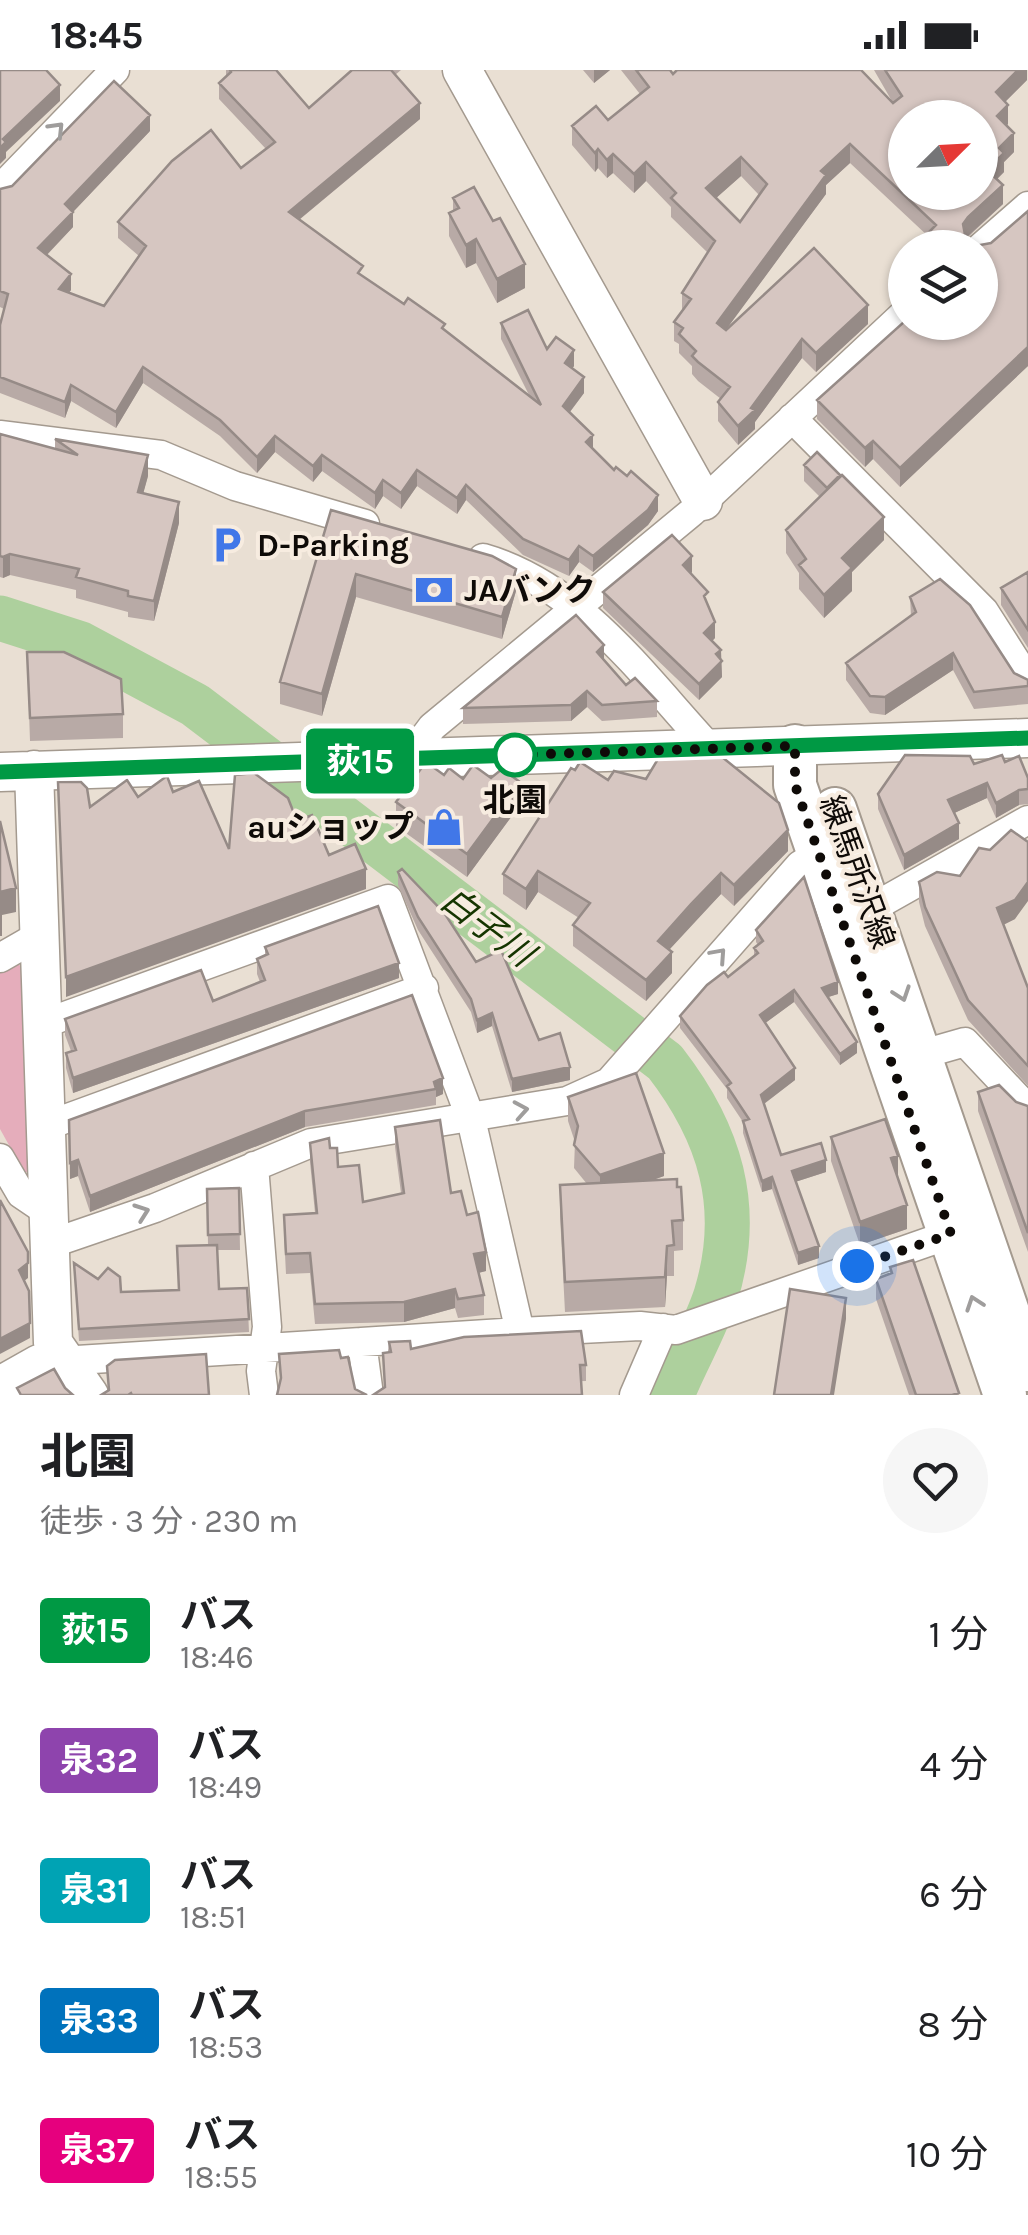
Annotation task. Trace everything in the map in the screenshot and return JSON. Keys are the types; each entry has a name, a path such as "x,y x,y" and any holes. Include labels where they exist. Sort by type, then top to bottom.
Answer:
{"main road":[{"name":"練馬所沢線","path":"795,746 795,785 1005,1395"},
{"name":"練馬所沢線","path":"795,746 822,776 872,908 1028,1370"}],"street":[{"path":"0,189 114,70"},
{"path":"462,70 704,501"},
{"path":"998,232 1028,206"},
{"path":"408,759 432,726 704,501 888,330"},
{"path":"792,418 984,611 1028,680"},
{"path":"0,435 161,455 244,489 392,532"},
{"path":"463,552 499,562 576,605 709,747"},
{"path":"89,1395 52,1344 40,935 17,771 1028,738"},
{"path":"872,908 1028,820"},
{"path":"49,1229 155,1208 311,1143 471,1119 591,1094 610,1082 800,865 820,854"},
{"path":"42,1024 383,898 390,903 424,988 471,1119 520,1332"},
{"path":"0,958 40,935"},
{"path":"46,1126 424,988"},
{"path":"923,1054 965,1042 1028,1108"},
{"path":"0,1158 20,1194 49,1229"},
{"path":"254,1166 267,1327 264,1395"},
{"path":"0,1386 39,1364 62,1362 520,1332 671,1328 951,1234"},
{"path":"634,1395 671,1328"},
{"path":"362,1342 369,1395"}],"shaded area":[{"path":"15,963 25,968 31,1172 24,1172 0,1129 0,972"}],"building":[{"path":"0,70 46,70 60,85 3,139 6,142 0,148"},
{"path":"230,70 276,70 309,108 352,70 391,70 420,103 289,212 363,266 358,273 404,304 408,298 445,324 442,328 541,405 501,323 528,310 547,349 556,337 574,350 565,363 584,377 563,406 593,435 586,442 614,470 616,467 627,476 631,471 658,495 648,510 593,556 579,546 569,560 523,539 466,485 457,498 417,470 401,493 383,480 375,493 322,455 313,466 275,436 257,457 220,420 143,367 116,412 71,385 65,402 0,377 0,325 8,294 0,291 0,189 12,186 114,81 150,115 65,204 73,212 38,248 71,274 59,289 104,306 146,246 118,222 172,161 211,130 241,168 275,142 219,83"},
{"path":"636,70 670,70 673,74 677,70 861,70 890,100 888,180 850,144 821,171 826,175 717,323 726,330 814,248 868,305 816,353 802,339 751,408 755,410 738,426 718,402 730,387 692,356 696,351 679,334 683,328 674,322 691,299 682,293 715,241 671,198 676,193 646,162 634,174 613,154 607,160 598,149 595,153 572,126 596,106 608,120 649,87","holes":["741,157 767,184 740,222 706,188"]},
{"path":"885,70 1018,70 996,92 1008,105 998,115 998,100 897,100 902,96"},
{"path":"998,117 1014,133 999,148 1004,153 998,159"},
{"path":"474,187 493,221 500,218 525,264 497,279 476,239 466,245 449,213 459,208 453,198"},
{"path":"920,210 976,210 963,224 964,230 931,230 936,225"},
{"path":"1028,211 1028,347 900,468 873,441 865,448 817,400 888,336 888,340 998,340 998,237"},
{"path":"0,434 78,455 55,439 148,455 138,492 179,502 154,601 76,577 79,569 10,554 0,556"},
{"path":"817,452 840,475 827,488 804,465"},
{"path":"842,475 884,517 842,558 852,568 824,595 799,565 806,559 786,530"},
{"path":"331,510 492,556 516,569 502,617 356,574 322,694 280,682"},
{"path":"672,535 692,556 683,565 708,592 704,596 715,622 704,633 721,650 716,654 722,661 699,684 603,592"},
{"path":"1028,572 1028,630 1001,588"},
{"path":"940,579 970,605 1014,673 1028,680 1028,686 974,692 953,653 885,697 870,696 846,663 916,612 910,597"},
{"path":"576,615 604,645 597,652 626,685 635,678 657,701 602,705 587,691 571,705 463,708"},
{"path":"27,652 64,652 121,679 123,714 30,718"},
{"path":"905,755 970,756 974,764 1002,755 1005,762 1019,756 1028,789 996,803 987,783 948,800 959,823 904,855 878,794"},
{"path":"722,757 779,803 788,830 734,885 721,873 691,904 658,941 672,952 646,980 573,925 590,903 538,871 526,889 503,874 571,768 575,770 580,762 608,780 614,771 646,779 658,759"},
{"path":"426,762 444,775 449,768 463,779 473,765 491,778 502,769 520,782 467,854 396,802"},
{"path":"254,773 288,798 297,821 312,815 329,855 355,844 366,869 66,977 58,782 81,782 87,788 90,807 127,780 138,797 167,776 173,792 199,781 229,849 235,775"},
{"path":"0,821 16,888 0,892"},
{"path":"1011,830 1028,842 1028,882 1015,900 997,908 1028,988 1028,1066 968,1000 925,907 919,882 937,872 960,876 979,848 990,850"},
{"path":"402,869 445,914 476,962 501,950 539,1040 560,1033 570,1067 512,1079 492,1013 477,1020 471,999 418,917 398,872"},
{"path":"804,877 838,982 822,988 857,1042 840,1054 794,990 760,1015 795,1068 761,1095 781,1155 821,1143 826,1160 792,1171 819,1246 798,1253 772,1177 762,1181 743,1121 749,1119 727,1086 731,1083 680,1016 707,985 724,972 728,977 758,953 754,948 763,941 756,930"},
{"path":"378,906 399,963 73,1078 66,1053 76,1050 65,1019 201,970 213,1001 265,980 257,959 268,954 265,947"},
{"path":"412,995 443,1078 434,1082 436,1089 305,1111 90,1196 78,1160 70,1163 69,1120"},
{"path":"636,1073 664,1153 600,1175 574,1145 578,1126 568,1097"},
{"path":"999,1085 1016,1102 1028,1106 1028,1233 978,1092"},
{"path":"885,1119 898,1156 891,1158 907,1205 860,1222 831,1137"},
{"path":"440,1120 451,1193 461,1191 467,1215 478,1212 486,1252 474,1254 484,1295 458,1299 455,1289 404,1302 315,1304 310,1253 286,1254 284,1215 317,1213 310,1143 329,1138 330,1148 337,1148 338,1167 359,1165 363,1202 404,1193 395,1127"},
{"path":"677,1179 683,1220 672,1221 674,1245 667,1246 665,1277 565,1282 560,1185"},
{"path":"239,1188 240,1234 208,1235 207,1189"},
{"path":"0,1200 28,1252 28,1263 19,1270 29,1291 30,1323 0,1339"},
{"path":"217,1245 219,1289 247,1288 249,1319 79,1329 74,1263 98,1279 108,1268 120,1277 121,1292 179,1290 177,1246"},
{"path":"913,1260 959,1393 916,1395 876,1279 892,1273 890,1267"},
{"path":"790,1289 846,1298 831,1395 774,1395"},
{"path":"581,1331 586,1365 580,1365 582,1395 373,1395 385,1387 383,1353 391,1352 389,1342 410,1341 411,1349 464,1337"},
{"path":"339,1350 341,1358 348,1357 355,1389 367,1395 277,1395 281,1378 279,1354"},
{"path":"206,1354 209,1395 101,1395 109,1390 107,1366 115,1360"},
{"path":"54,1369 73,1395 21,1395 17,1388"}],"waterway":[{"name":"白子川","path":"0,618 81,644 195,705 665,1062 700,1116 712,1144 721,1172 727,1231 716,1295 672,1395"}],"bus line":[{"name":"荻15","path":"0,772 1028,738"}],"place":[{"name":"D-Parking","path":"227,545"},
{"name":"JAバンク","path":"434,590"},
{"name":"北園","path":"515,755"},
{"name":"auショップ","path":"444,827"}],"route":[{"path":"515,755 795,746 795,785 951,1234 857,1266"}]}
